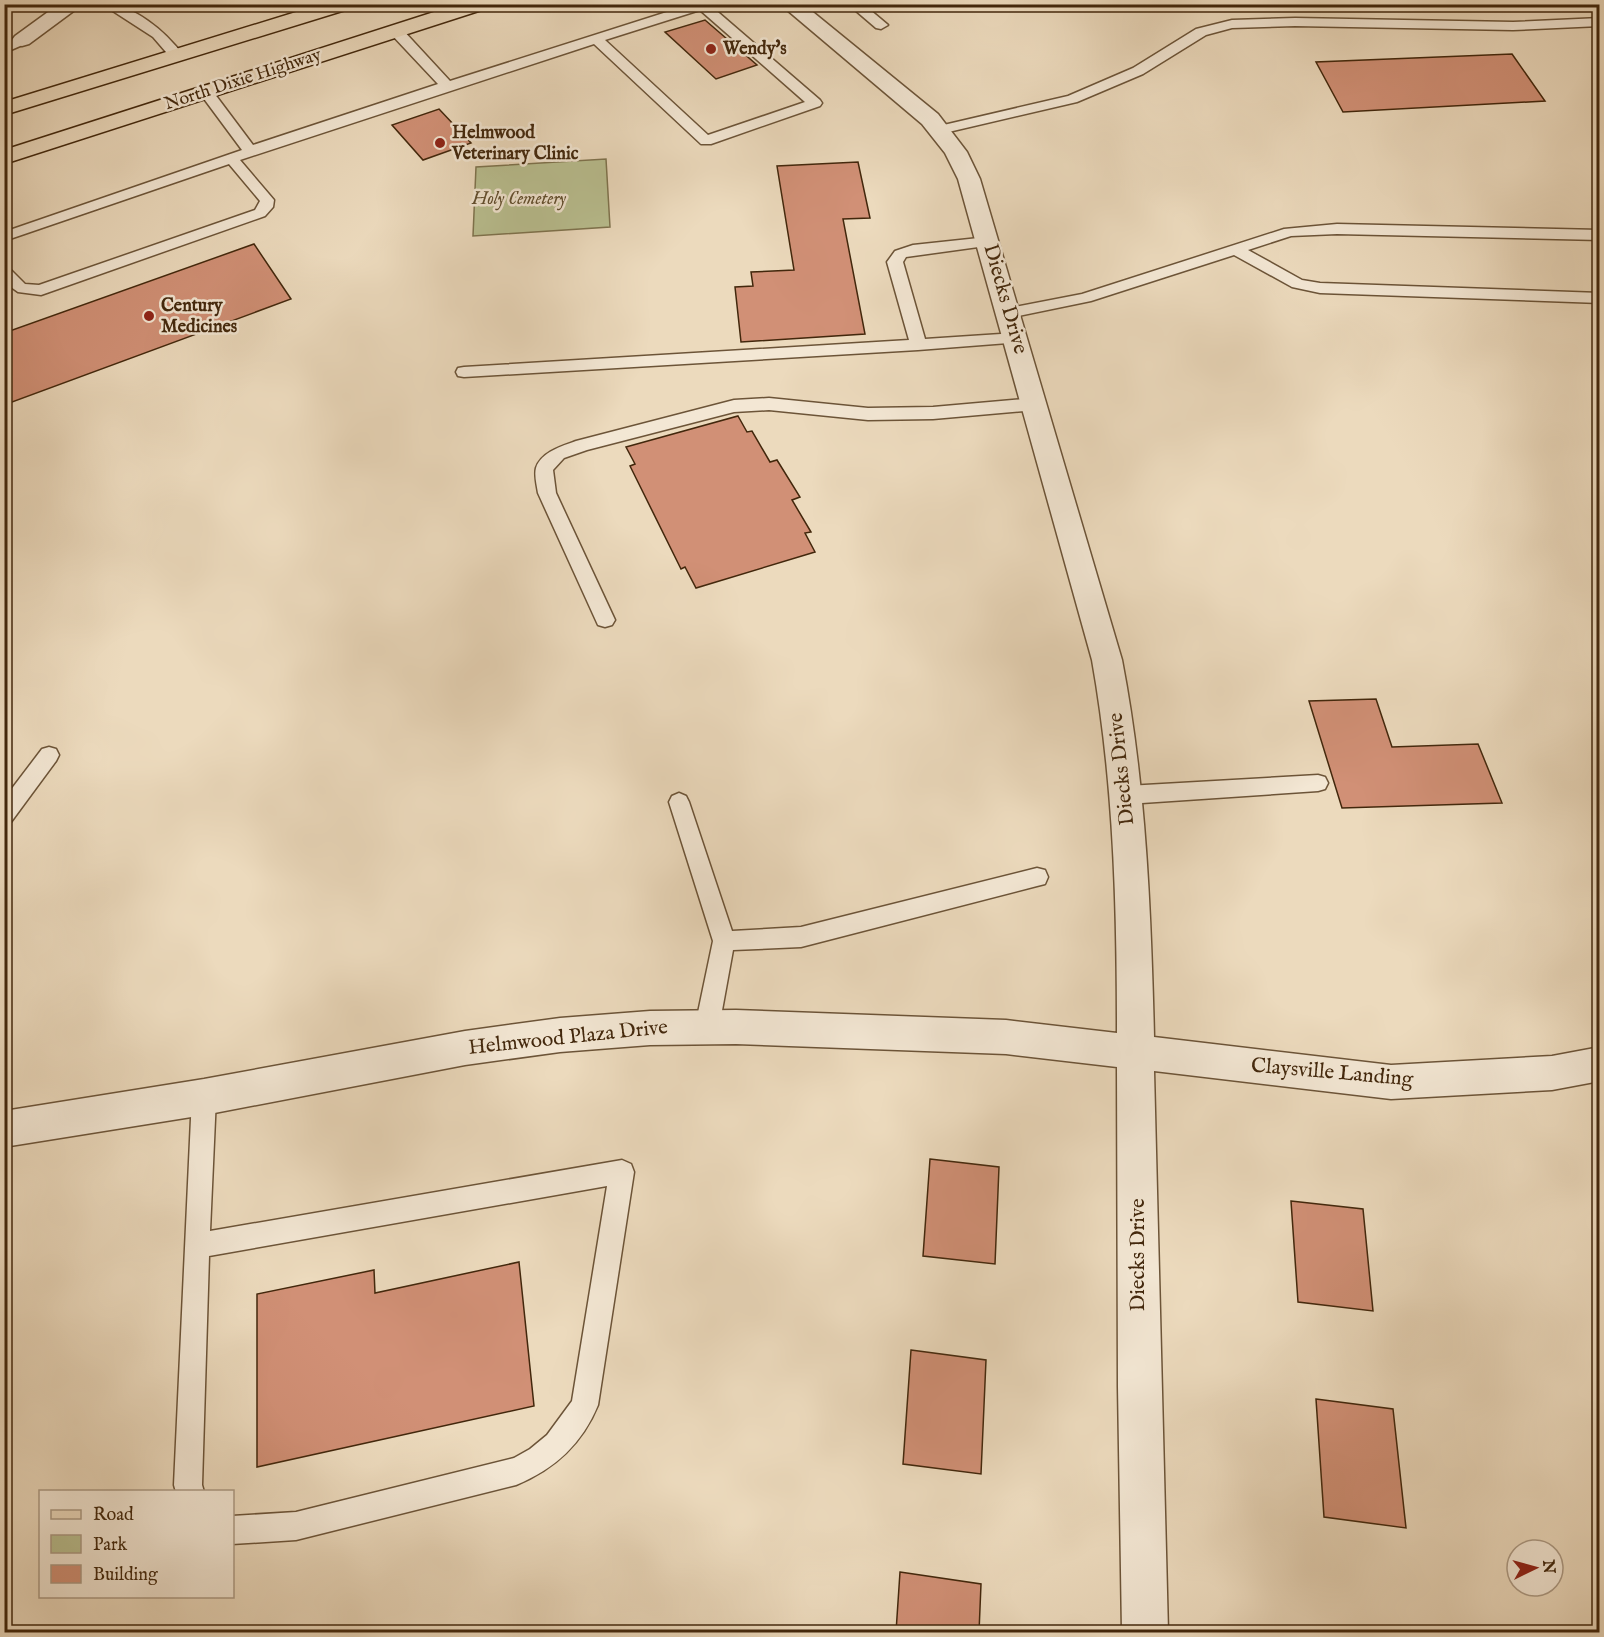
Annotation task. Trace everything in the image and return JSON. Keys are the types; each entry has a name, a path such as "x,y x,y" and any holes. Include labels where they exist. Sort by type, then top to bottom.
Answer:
{"main road":[{"name":"North Dixie Highway","path":"4,109 345,4"},
{"name":"North Dixie Highway","path":"4,157 481,4"}],"street":[{"path":"13,45 73,4"},
{"name":"Diecks Drive","path":"790,4 903,96 940,130 956,152 969,179 1013,325 1107,660 1118,719 1127,795 1137,1054 1139,1387 1145,1632"},
{"name":"Helmwood Plaza Drive","path":"4,1129 204,1097 465,1048 560,1035 650,1028 707,1027 1006,1037 1137,1054"},
{"name":"Claysville Landing","path":"1137,1054 1391,1082 1552,1073 1599,1064"}],"lane":[{"path":"108,4 158,34 177,56"},
{"path":"854,4 881,25"},
{"path":"4,237 447,86 596,39 705,5 815,103 706,141 596,39"},
{"path":"940,130 1071,99 1138,72 1201,32 1232,24 1295,22 1513,26 1599,22"},
{"path":"396,31 447,86"},
{"path":"206,92 250,152"},
{"path":"4,271 15,286 25,290 41,290 260,213 266,207 267,200 231,158"},
{"path":"464,372 918,345 1013,325 1085,298 1288,232 1336,229 1599,235"},
{"path":"918,345 895,262 900,254 913,250 988,242"},
{"path":"1234,249 1298,284 1320,288 1599,298"},
{"path":"605,621 547,493 544,469 558,454 582,445 734,406 769,404 868,414 933,413 1035,404"},
{"path":"4,816 49,755"},
{"path":"1127,795 1318,783"},
{"path":"679,802 724,941 707,1027"},
{"path":"724,941 801,937 1037,877"},
{"path":"190,1490 188,1485 204,1097"},
{"path":"197,1246 622,1172 585,1405 565,1438 537,1462 516,1471 296,1526 234,1530"}],"green space":[{"name":"Holy Cemetery","path":"606,159 610,227 473,236 476,167"}],"building":[{"name":"Wendy's","path":"705,20 757,65 716,79 665,32"},
{"path":"1512,54 1545,101 1343,112 1316,62"},
{"path":"439,109 471,143 423,160 392,125"},
{"path":"858,162 870,218 843,219 865,334 741,342 735,287 753,286 751,272 794,270 777,166"},
{"name":"Century Medicines","path":"254,244 291,299 4,405 4,333"},
{"path":"738,416 747,432 752,431 770,462 777,460 800,497 792,500 811,532 805,533 815,552 696,588 685,567 681,569 630,466 635,464 626,447"},
{"path":"1376,699 1392,747 1478,744 1502,803 1342,808 1309,701"},
{"path":"930,1159 999,1167 995,1264 923,1256"},
{"path":"1291,1201 1363,1209 1373,1311 1298,1302"},
{"path":"519,1262 534,1406 257,1467 257,1294 374,1270 375,1293"},
{"path":"911,1350 986,1360 981,1474 903,1464"},
{"path":"1316,1399 1393,1409 1406,1528 1324,1517"},
{"path":"900,1572 981,1584 979,1632 896,1632"}],"place":[{"name":"Wendy's","path":"711,49"},
{"name":"Helmwood Veterinary Clinic","path":"440,143"},
{"name":"Century Medicines","path":"149,316"}]}
